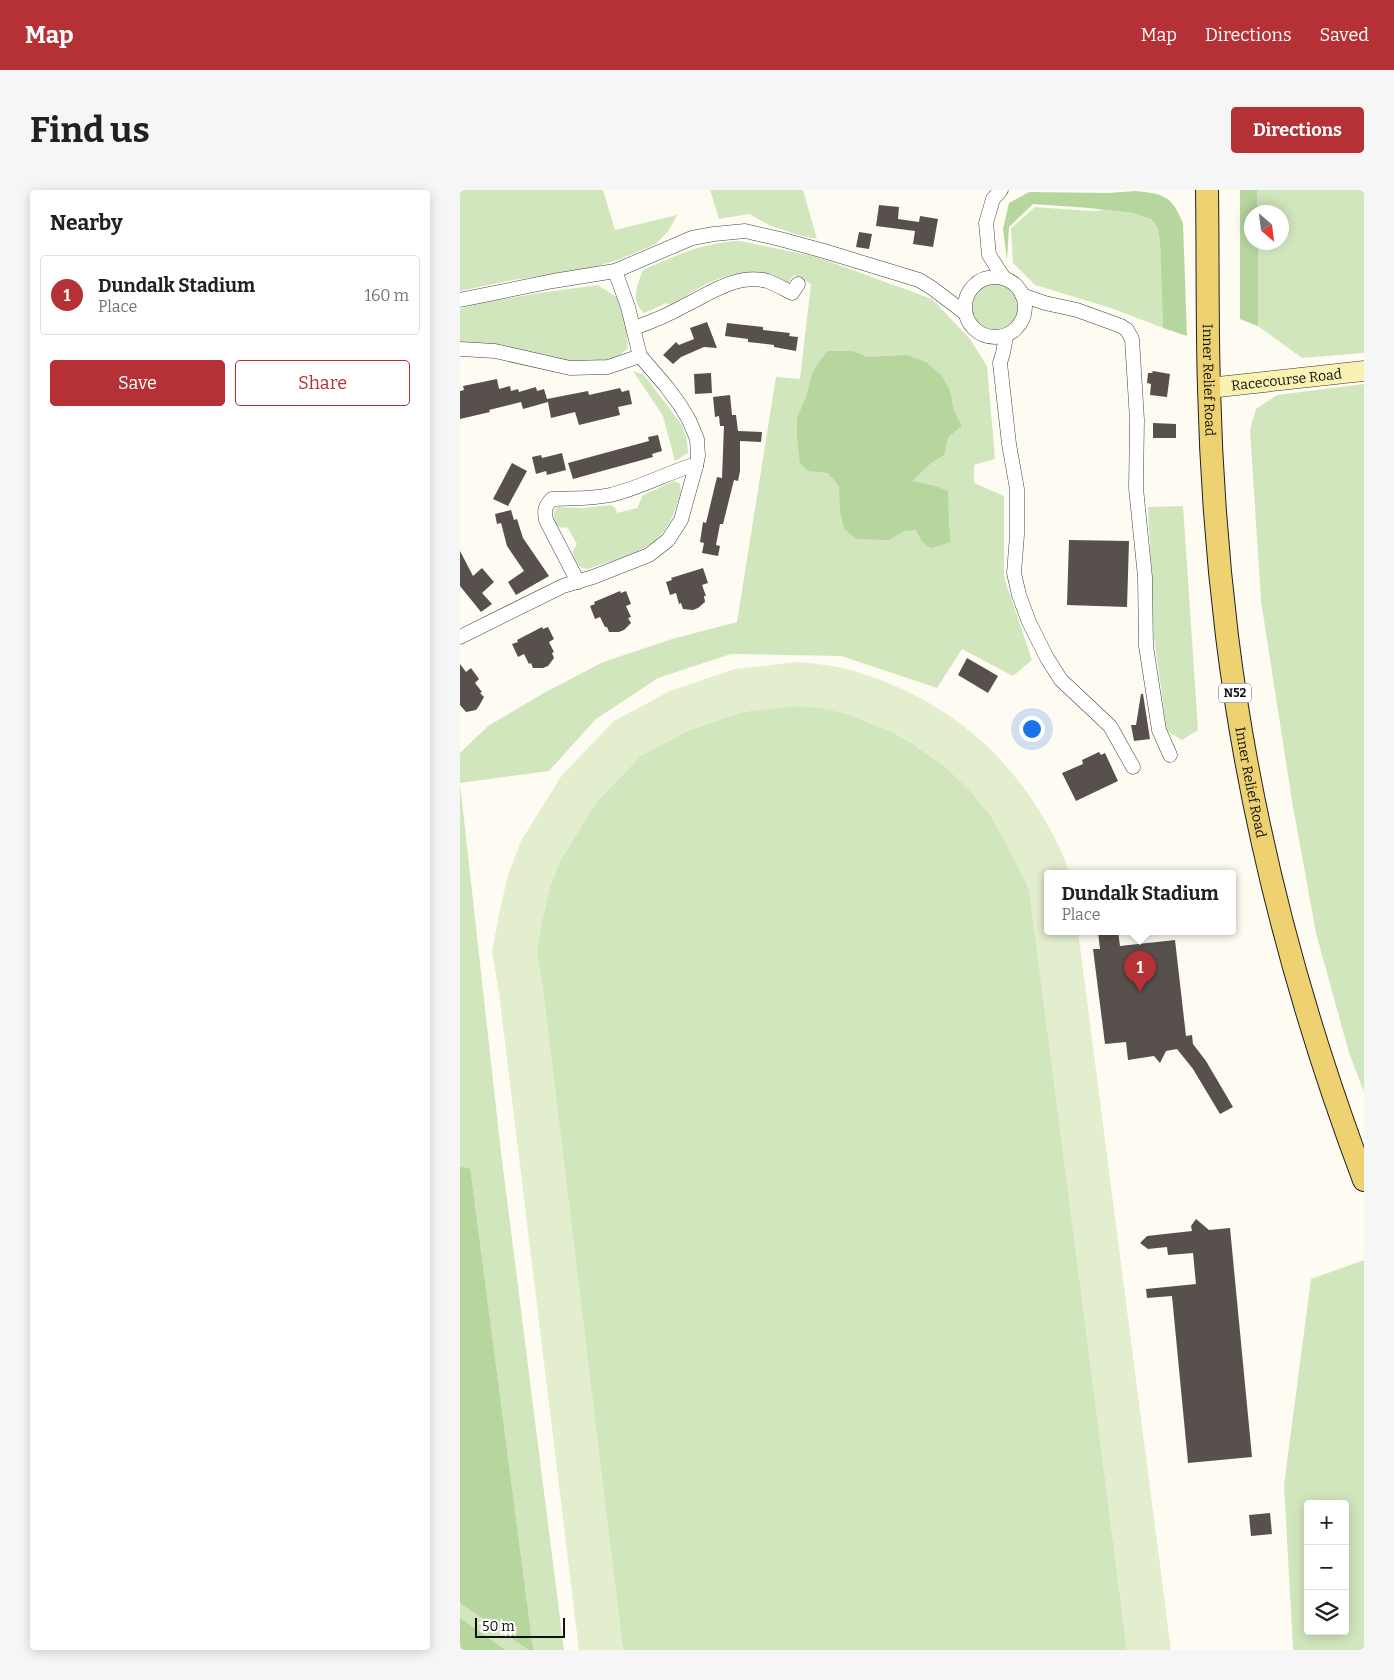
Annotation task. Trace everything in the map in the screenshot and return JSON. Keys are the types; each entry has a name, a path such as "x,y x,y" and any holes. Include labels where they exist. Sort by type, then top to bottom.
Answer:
{"main road":[{"name":"Inner Relief Road","path":"1207,190 1209,388 1217,534 1227,635 1248,774 1265,854 1303,1000 1332,1094 1364,1180"}],"street":[{"path":"983,279 989,254 986,222 993,199 1001,190"},
{"path":"460,300 534,284 615,271 692,238 745,231 780,239 919,280 965,313 972,327 984,336 1000,363"},
{"path":"984,336 998,338 1006,336 1020,324 1024,315 1022,295 1017,287 1004,278 989,254"},
{"path":"461,634 563,586 649,556 668,540 681,520 698,456 697,439 689,420 666,386 640,356 634,328 615,271"},
{"path":"965,313 967,294 976,284 990,277 1004,278"},
{"path":"634,328 658,319 715,289 733,282 766,281 792,293 798,284"},
{"path":"932,288 967,294"},
{"path":"1022,295 1045,303 1077,310 1121,326 1127,330 1132,339 1137,420 1136,488 1141,523 1146,646 1160,730 1170,755"},
{"path":"1024,315 1045,303"},
{"path":"1006,336 1000,363 1009,444 1017,490 1017,534 1014,573 1019,595 1029,622 1061,680 1110,726 1133,767"},
{"path":"460,349 496,351 570,368 608,367 640,356"},
{"name":"Racecourse Road","path":"1209,388 1364,371"},
{"path":"578,582 546,520 544,511 546,504 552,499 594,498 611,495 690,466 696,466"}],"green space":[{"path":"460,190 603,190 615,230 677,215 669,230 656,244 618,260 588,269 513,280 460,291"},
{"path":"710,190 803,190 817,239 769,225 749,214 719,219"},
{"path":"1240,190 1257,190 1258,205 1244,205 1244,250 1258,250 1258,326 1240,319"},
{"path":"1257,190 1364,190 1364,353 1302,358 1258,326 1258,250 1289,250 1289,205 1258,205"},
{"path":"1135,191 1160,195 1170,201 1183,223 1187,336 1163,328 1160,243 1158,228 1151,219 1133,213 1033,204 1009,227 1007,260 1003,229 1009,203 1029,192 1108,193"},
{"path":"1035,207 1091,211 1106,210 1133,213 1151,219 1158,228 1160,243 1163,328 1111,308 1035,285 1013,263 1011,228"},
{"path":"740,241 817,257 932,299 970,339 987,366 995,459 974,465 974,483 1004,496 1004,577 1032,660 1013,676 962,649 937,688 841,656 731,654 658,678 596,719 549,771 460,783 460,753 488,726 544,693 603,662 672,639 737,622 776,377 800,379 811,284 794,275 787,284 758,275 738,274 718,279 670,305 667,303 644,313 637,303 636,293 643,270 701,247"},
{"path":"990,284 1000,284 1014,294 1018,307 1014,320 1008,326 1000,330 990,330 976,320 972,312 972,302 982,288"},
{"path":"598,285 621,300 628,348 612,362 567,363 503,345 460,342 460,309 471,305 539,293"},
{"path":"827,351 853,351 867,357 907,355 926,362 942,376 950,391 954,411 962,426 948,437 944,455 931,463 912,481 948,491 951,542 931,548 922,542 916,530 904,531 889,540 857,539 844,529 840,511 839,486 828,473 808,471 800,463 797,418 806,397 813,371"},
{"path":"633,371 644,375 682,425 687,440 688,453 675,461 663,416"},
{"path":"1364,384 1364,1092 1349,1053 1316,933 1292,801 1261,601 1250,429 1256,409 1277,395"},
{"path":"674,481 680,484 680,493 670,522 662,534 641,550 629,555 587,569 580,567 574,556 577,544 567,527 557,526 554,514 558,507 582,508 611,505 617,513 637,508 643,495"},
{"path":"1183,506 1198,730 1182,740 1167,731 1154,638 1148,507"},
{"path":"797,662 827,665 857,672 885,682 938,708 984,743 1004,764 1040,812 1064,857 1068,870 1044,870 1044,935 1079,935 1171,1650 1127,1650 1027,884 992,818 970,791 944,766 899,735 843,713 798,706 743,712 688,731 641,756 597,802 560,861 550,888 543,918 537,952 543,987 623,1650 579,1650 499,993 492,952 508,875 521,841 562,775 614,721 670,691 735,669"},
{"path":"798,705 832,710 886,729 907,740 947,767 980,801 993,819 1027,885 1031,898 1127,1650 623,1650 536,952 542,918 559,860 597,801 640,755 687,730 718,719 743,712"},
{"path":"460,783 501,1152 564,1650 460,1650"},
{"path":"460,1167 470,1168 533,1650 529,1650 460,1603"},
{"path":"1364,1260 1364,1650 1293,1650 1284,1485 1311,1279"},
{"path":"460,1618 505,1650 460,1650"}],"building":[{"path":"879,205 899,207 898,219 919,222 920,216 938,219 933,247 913,244 915,231 876,226"},
{"path":"859,232 872,234 869,249 856,247"},
{"path":"707,322 717,348 704,347 681,357 673,364 663,355 676,342 679,345 694,339 690,328"},
{"path":"727,323 763,327 763,330 790,333 789,336 798,337 796,351 774,347 774,345 748,342 748,339 725,336"},
{"path":"1153,371 1170,374 1167,397 1150,395 1151,384 1147,383 1148,373"},
{"path":"711,373 712,393 695,394 694,374"},
{"path":"497,379 499,389 510,386 511,391 518,389 519,392 536,387 537,391 544,389 547,399 588,391 589,395 620,388 622,392 629,390 632,404 618,407 620,415 579,425 575,412 551,418 548,402 523,409 521,402 460,419 460,391 464,390 463,386"},
{"path":"730,395 732,415 736,415 738,431 762,432 761,442 740,441 740,471 738,481 734,480 723,524 720,524 716,545 720,546 718,556 702,553 704,543 700,542 703,522 706,523 717,477 722,478 724,426 720,426 719,416 715,417 713,397"},
{"path":"1153,423 1176,424 1176,438 1153,438"},
{"path":"658,435 662,451 652,454 653,457 573,479 568,463 649,441 648,437"},
{"path":"562,453 566,470 547,475 546,471 536,474 532,457 541,455 542,458"},
{"path":"512,463 527,471 508,506 493,499"},
{"path":"511,510 514,520 517,519 523,538 549,576 516,595 508,582 524,571 507,546 501,523 497,524 495,514"},
{"path":"1069,540 1129,541 1127,607 1067,605"},
{"path":"460,551 473,576 482,568 494,582 482,593 492,604 481,612 460,586"},
{"path":"703,568 708,583 702,585 706,596 704,596 705,602 693,610 683,609 681,603 679,604 676,593 670,595 666,582 672,580 671,578"},
{"path":"620,591 621,593 626,591 631,604 626,606 631,617 628,618 631,623 624,630 609,632 600,617 595,619 590,606 595,604 594,602"},
{"path":"542,627 543,629 548,627 554,639 549,642 554,652 552,653 554,658 548,666 533,668 524,654 518,657 512,644"},
{"path":"967,658 998,676 988,693 958,675"},
{"path":"460,664 466,672 471,668 479,679 475,683 484,697 476,710 466,712 460,705"},
{"path":"1141,694 1143,694 1150,739 1134,741 1131,725 1136,725"},
{"path":"1099,752 1101,755 1105,753 1118,781 1076,801 1062,773 1083,764 1082,760"},
{"path":"1098,935 1119,935 1120,946 1175,940 1186,1036 1192,1035 1193,1044 1206,1061 1233,1107 1220,1114 1193,1069 1177,1049 1166,1051 1160,1063 1154,1056 1128,1060 1126,1042 1105,1044 1093,949 1100,949"},
{"path":"1196,1219 1209,1230 1230,1228 1252,1457 1188,1463 1172,1296 1147,1298 1146,1289 1196,1284 1193,1253 1168,1255 1167,1247 1148,1249 1140,1243 1147,1236 1192,1231 1191,1226"},
{"path":"1270,1513 1272,1534 1251,1536 1249,1515"}],"place":[{"name":"Dundalk Stadium","path":"1140,992"}]}
